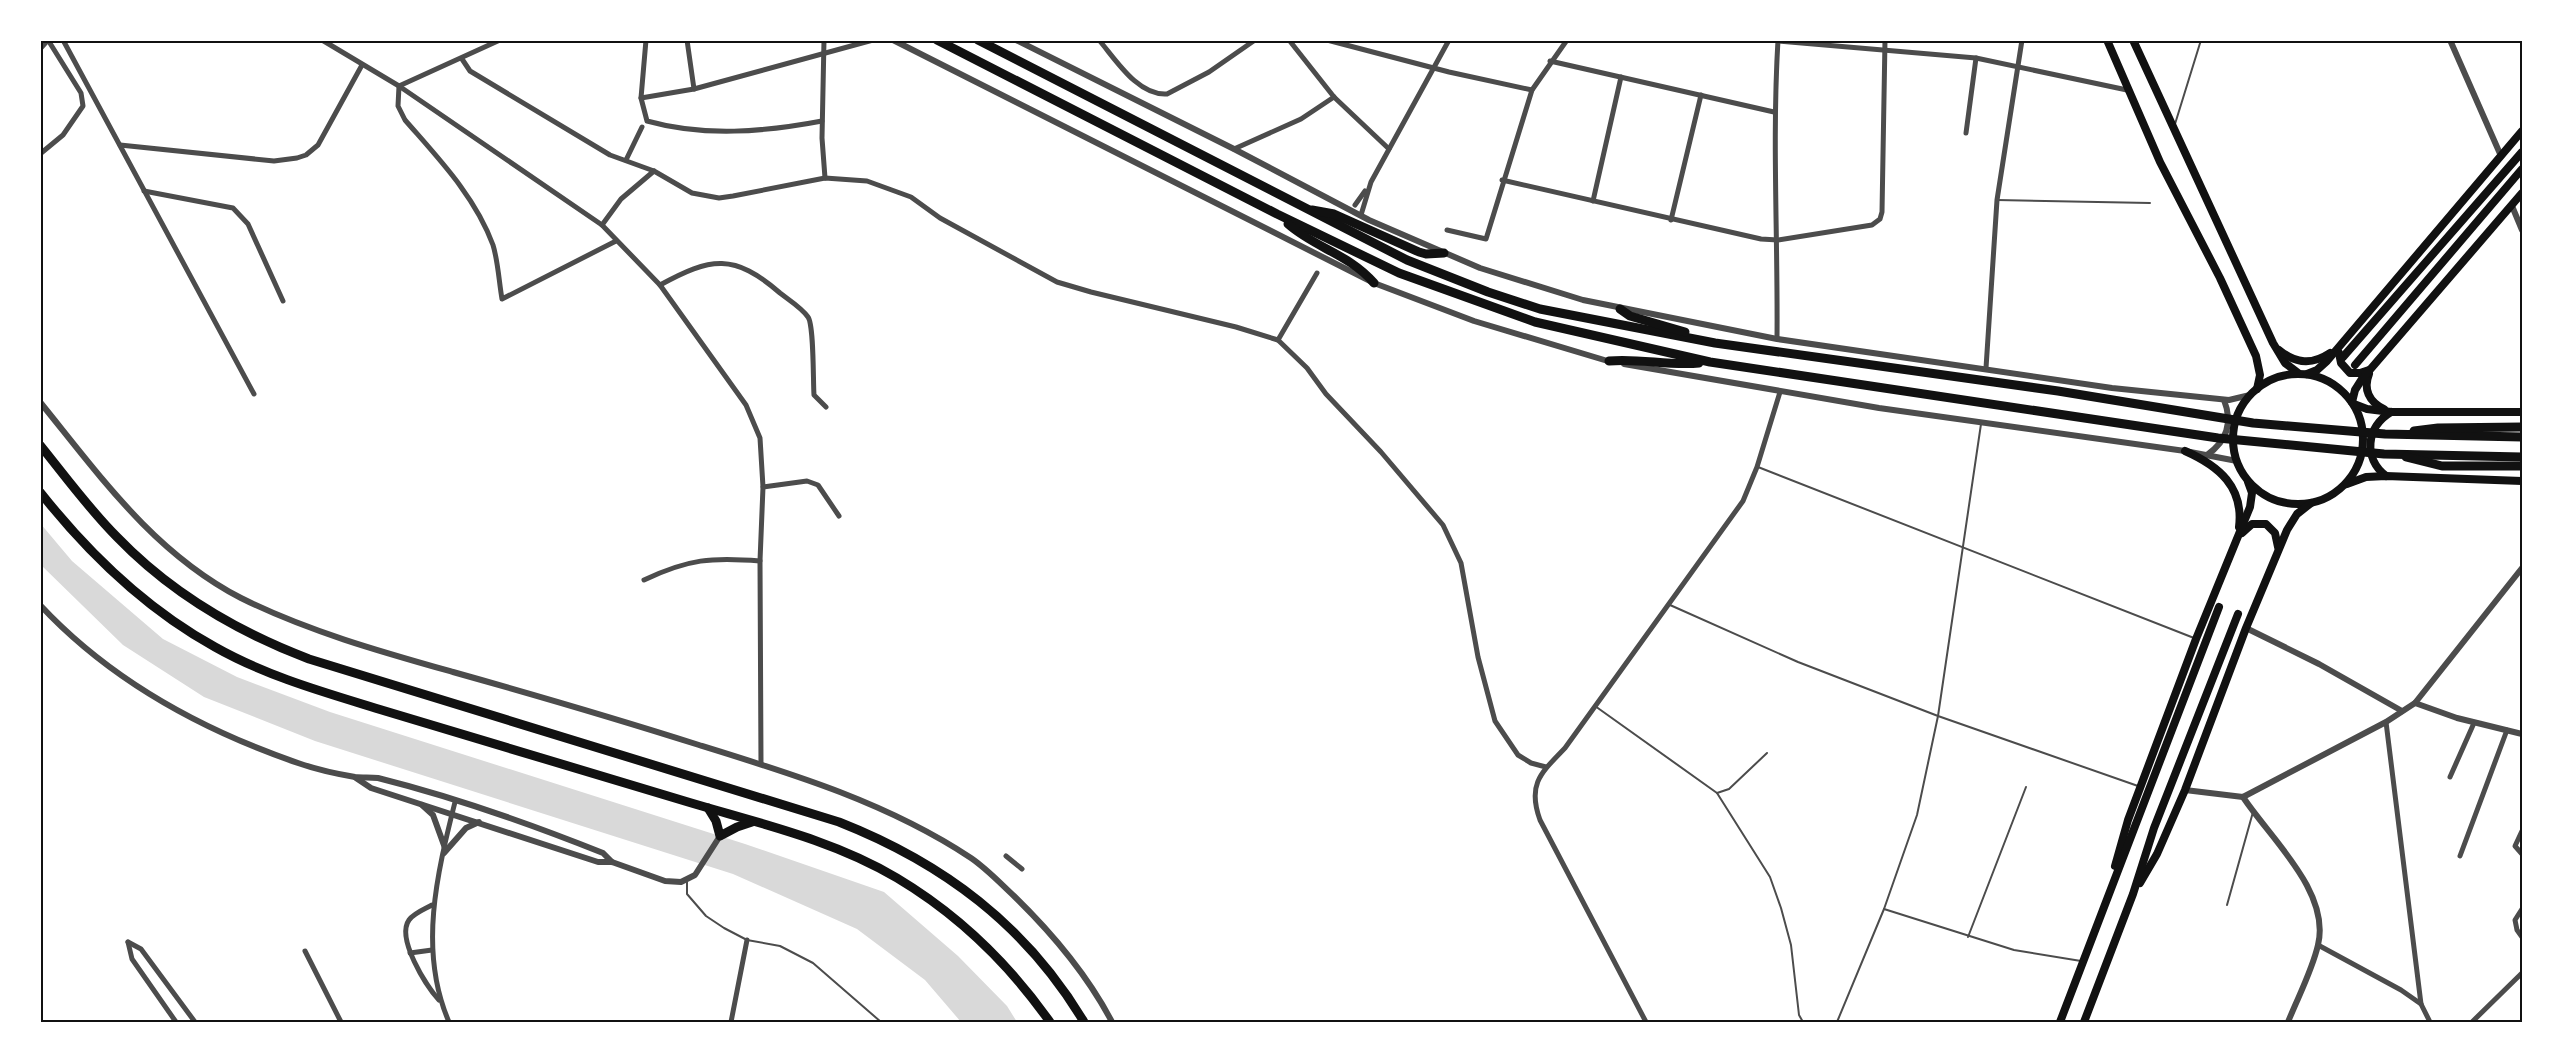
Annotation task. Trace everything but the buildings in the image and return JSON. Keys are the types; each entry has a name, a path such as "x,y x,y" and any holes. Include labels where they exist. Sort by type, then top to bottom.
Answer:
{"highway":[{"path":"937,40 1277,214 1399,273 1481,304 1576,333 1710,362 2052,411 2247,442 2384,454 2523,457"},
{"path":"978,40 1407,260 1488,292 1540,309 1715,343 2058,391 2253,423 2396,435 2523,437"},
{"path":"2107,40 2160,162 2220,278 2256,356 2260,375 2253,392 2240,410 2234,426 2233,444 2236,461 2252,493 2251,503 2140,786 2128,820 2108,899"},
{"path":"2133,40 2273,343 2285,363 2303,374 2332,383 2353,403 2367,409 2391,412 2523,412"},
{"path":"2253,392 2269,380 2303,374 2321,367 2523,131"},
{"path":"2343,357 2523,152"},
{"path":"2355,365 2523,169"},
{"path":"2345,485 2360,460 2363,446 2362,424 2353,403 2355,390 2523,193"},
{"path":"1308,210 1334,214 1419,252 1434,255 1444,253"},
{"path":"1277,214 1302,235 1357,265 1374,282"},
{"path":"1620,309 1630,316 1701,336 1715,343"},
{"path":"2273,343 2293,359 2310,362 2322,359 2342,344"},
{"path":"2342,344 2338,355 2348,371 2360,374 2372,368"},
{"path":"1609,361 1638,359 1686,364 1710,362"},
{"path":"2372,368 2366,382 2369,397 2376,405 2391,412"},
{"path":"2386,476 2373,462 2370,443 2376,425 2391,412"},
{"path":"2396,435 2438,428 2523,427"},
{"path":"40,445 100,519 141,560 199,604 264,640 309,659 839,822 913,855 952,880 1001,919 1038,958 1084,1023"},
{"path":"2186,451 2212,465 2232,485 2240,508 2237,537"},
{"path":"2398,454 2442,466 2523,466"},
{"path":"2248,482 2261,493 2277,501 2294,504 2311,503 2323,499 2345,485 2366,477 2523,481"},
{"path":"40,492 90,550 139,595 188,631 236,658 278,677 755,822 825,845 898,878 979,939 1016,977 1050,1023"},
{"path":"2133,894 2157,854 2185,790 2246,628 2290,525 2311,503"},
{"path":"2237,537 2252,524 2266,524 2275,533 2278,552"},
{"path":"2060,1023 2219,607"},
{"path":"2084,1023 2133,894 2154,828 2238,614"},
{"path":"708,808 716,821 720,836 737,827 755,822"}],"street":[{"path":"40,49 48,40 81,93 83,106 63,135 40,154"},
{"path":"63,40 254,394"},
{"path":"322,40 399,86 602,225 616,241 641,262 660,285 746,405 759,438 763,487 760,561 761,764"},
{"path":"399,86 500,40"},
{"path":"646,40 641,98 647,121 669,127 733,131 773,130 822,122"},
{"path":"687,40 694,88"},
{"path":"824,40 822,122 825,178"},
{"path":"641,98 694,88 873,40"},
{"path":"894,40 1374,282 1474,321 1609,361 1780,392 2186,451 2236,461"},
{"path":"1016,40 1361,215 1480,268 1583,300 1777,339 2112,388 2224,400 2239,399 2253,392"},
{"path":"1099,40 1133,79 1160,95 1167,94 1209,72 1255,40"},
{"path":"1289,40 1334,98 1389,149"},
{"path":"1327,40 1433,68 1532,90"},
{"path":"1356,205 1449,40"},
{"path":"1447,230 1486,239 1502,180 1532,90 1567,40"},
{"path":"1502,180 1742,236 1778,240 1872,225 1878,222 1882,215 1885,40"},
{"path":"1986,368 1996,200 2022,40"},
{"path":"2450,40 2501,156"},
{"path":"1777,339 1778,240 1774,112 1778,41 1976,58 2127,90"},
{"path":"1965,133 1976,58"},
{"path":"462,59 470,71 610,155 654,171 692,194 718,198 825,178 867,181 911,197 940,218 1057,282 1236,327 1278,340 1307,368 1326,394 1381,452 1443,525 1461,563 1478,657 1495,721 1518,755 1531,763 1546,767"},
{"path":"1550,62 1774,112"},
{"path":"120,145 273,161 297,159 318,145 362,65"},
{"path":"1593,201 1621,77"},
{"path":"399,86 398,106 405,120 470,198 484,222 494,247 502,299 616,241"},
{"path":"1671,220 1701,95"},
{"path":"1234,149 1301,119 1334,98"},
{"path":"626,160 642,127"},
{"path":"602,225 621,199 654,171"},
{"path":"1361,215 1371,182"},
{"path":"144,192 233,208 248,224 283,301"},
{"path":"2512,206 2523,230"},
{"path":"660,285 692,267 718,263 746,269 769,283 809,317 812,329 814,394 826,406"},
{"path":"1278,340 1317,273"},
{"path":"1646,1023 1540,820 1534,794 1536,780 1565,748 1743,501 1757,467 1780,392"},
{"path":"2207,455 2216,449 2227,431 2229,420 2224,400"},
{"path":"40,402 127,510 196,570 240,597 287,618 379,651 579,708 761,764 852,796 897,816 972,859 990,872 1065,949 1098,997 1112,1023"},
{"path":"763,487 807,481 818,485 839,516"},
{"path":"644,580 674,566 703,560 760,561"},
{"path":"2185,790 2243,797 2386,722 2415,703 2523,568"},
{"path":"40,604 60,626 114,671 184,713 241,740 299,764 356,777 375,778 456,802 598,851 612,862"},
{"path":"2246,628 2319,664 2402,711"},
{"path":"2415,703 2475,723 2523,734"},
{"path":"2386,722 2421,1004 2430,1023"},
{"path":"2450,777 2475,723"},
{"path":"2460,856 2507,730"},
{"path":"356,777 371,788 414,800 598,862 612,862 673,883 687,880 700,869 720,836"},
{"path":"2243,797 2310,889 2318,913 2318,945 2288,1023"},
{"path":"414,800 433,815 445,850"},
{"path":"440,1002 432,950 432,906 456,802"},
{"path":"445,850 466,828 481,822"},
{"path":"2523,831 2515,846 2523,854"},
{"path":"1006,856 1022,869"},
{"path":"432,906 412,916 406,926 410,953 440,1002 449,1023"},
{"path":"2523,909 2515,920 2517,930 2523,938"},
{"path":"731,1023 747,940"},
{"path":"176,1023 132,959 129,942 141,949 195,1023"},
{"path":"2318,945 2401,990 2421,1004"},
{"path":"410,953 432,950"},
{"path":"305,951 341,1023"},
{"path":"2472,1023 2523,973"}],"lane":[{"path":"2174,128 2201,40"},
{"path":"1996,200 2150,203"},
{"path":"1837,1023 1884,909 1917,815 1938,716 1981,422"},
{"path":"1757,467 2196,639"},
{"path":"1667,604 1798,662 1938,716 2140,786"},
{"path":"1595,706 1717,793 1770,877 1791,945 1799,1015 1803,1023"},
{"path":"1717,793 1730,789 1767,753"},
{"path":"1968,937 2026,787"},
{"path":"2227,904 2253,812"},
{"path":"687,880 687,894 706,916 747,940 780,946 813,963 882,1023"},
{"path":"1884,909 2014,950 2083,961"}],"shaded area":[{"path":"40,523 72,561 163,639 237,677 330,712 745,844 884,892 958,956 1007,1006 1017,1022 961,1022 925,980 857,929 733,874 315,741 204,697 123,645 41,565"}]}
